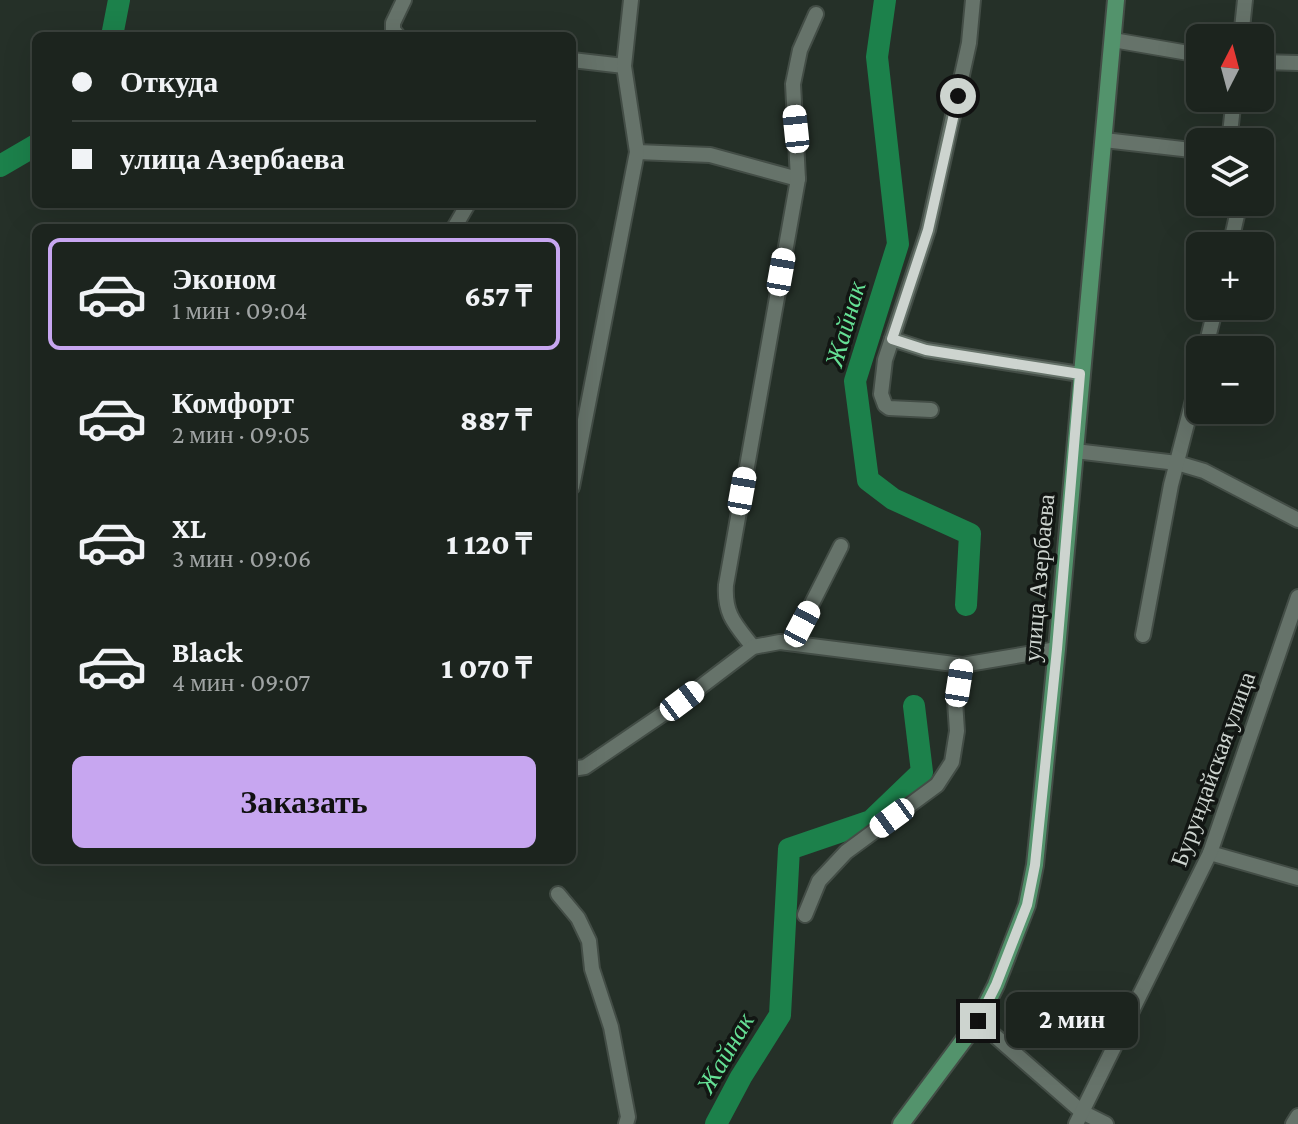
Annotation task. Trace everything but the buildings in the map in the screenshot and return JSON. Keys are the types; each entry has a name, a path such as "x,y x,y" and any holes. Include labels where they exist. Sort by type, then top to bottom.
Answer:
{"main road":[{"name":"улица Азербаева","path":"901,1124 978,1021 996,985 1027,905 1035,865 1116,0"}],"street":[{"path":"395,32 393,23 404,0"},
{"path":"576,466 637,152 624,66 631,0"},
{"path":"931,410 889,408 881,394 885,360 928,230 938,189 969,43 973,0"},
{"path":"1242,24 1245,0"},
{"path":"753,647 729,616 724,603 798,179 793,84 800,50 816,14"},
{"path":"1113,40 1186,53"},
{"path":"576,60 624,66"},
{"path":"1274,62 1298,63"},
{"path":"1104,140 1186,149"},
{"path":"637,152 710,155 798,179"},
{"path":"892,339 926,350 1080,374"},
{"path":"1143,635 1171,485 1187,424"},
{"path":"1075,451 1177,463 1204,471 1298,520"},
{"path":"792,643 841,546"},
{"name":"Бурундайская улица","path":"1079,1118 1210,853 1298,597"},
{"path":"576,768 585,767 638,731 753,647 766,643 792,643 962,665 1057,649"},
{"path":"805,915 819,881 846,852 937,785 952,762 957,731 955,701 962,665"},
{"path":"1210,853 1298,878"},
{"path":"558,894 578,918 589,941 592,969 611,1027 628,1117 626,1124"},
{"path":"978,1021 1079,1118 1106,1124"},
{"path":"1293,1124 1298,1116"}],"waterway":[{"path":"113,32 119,0"},
{"name":"Жайнак","path":"885,0 877,57 898,244 855,381 868,480 893,499 970,534 966,605"},
{"path":"0,166 32,147"},
{"name":"Жайнак","path":"716,1124 780,1015 789,849 871,821 922,772 914,706"}],"route":[{"path":"958,96 928,230 892,339 926,350 1080,374 1035,865 1027,905 996,985 978,1021"}]}
